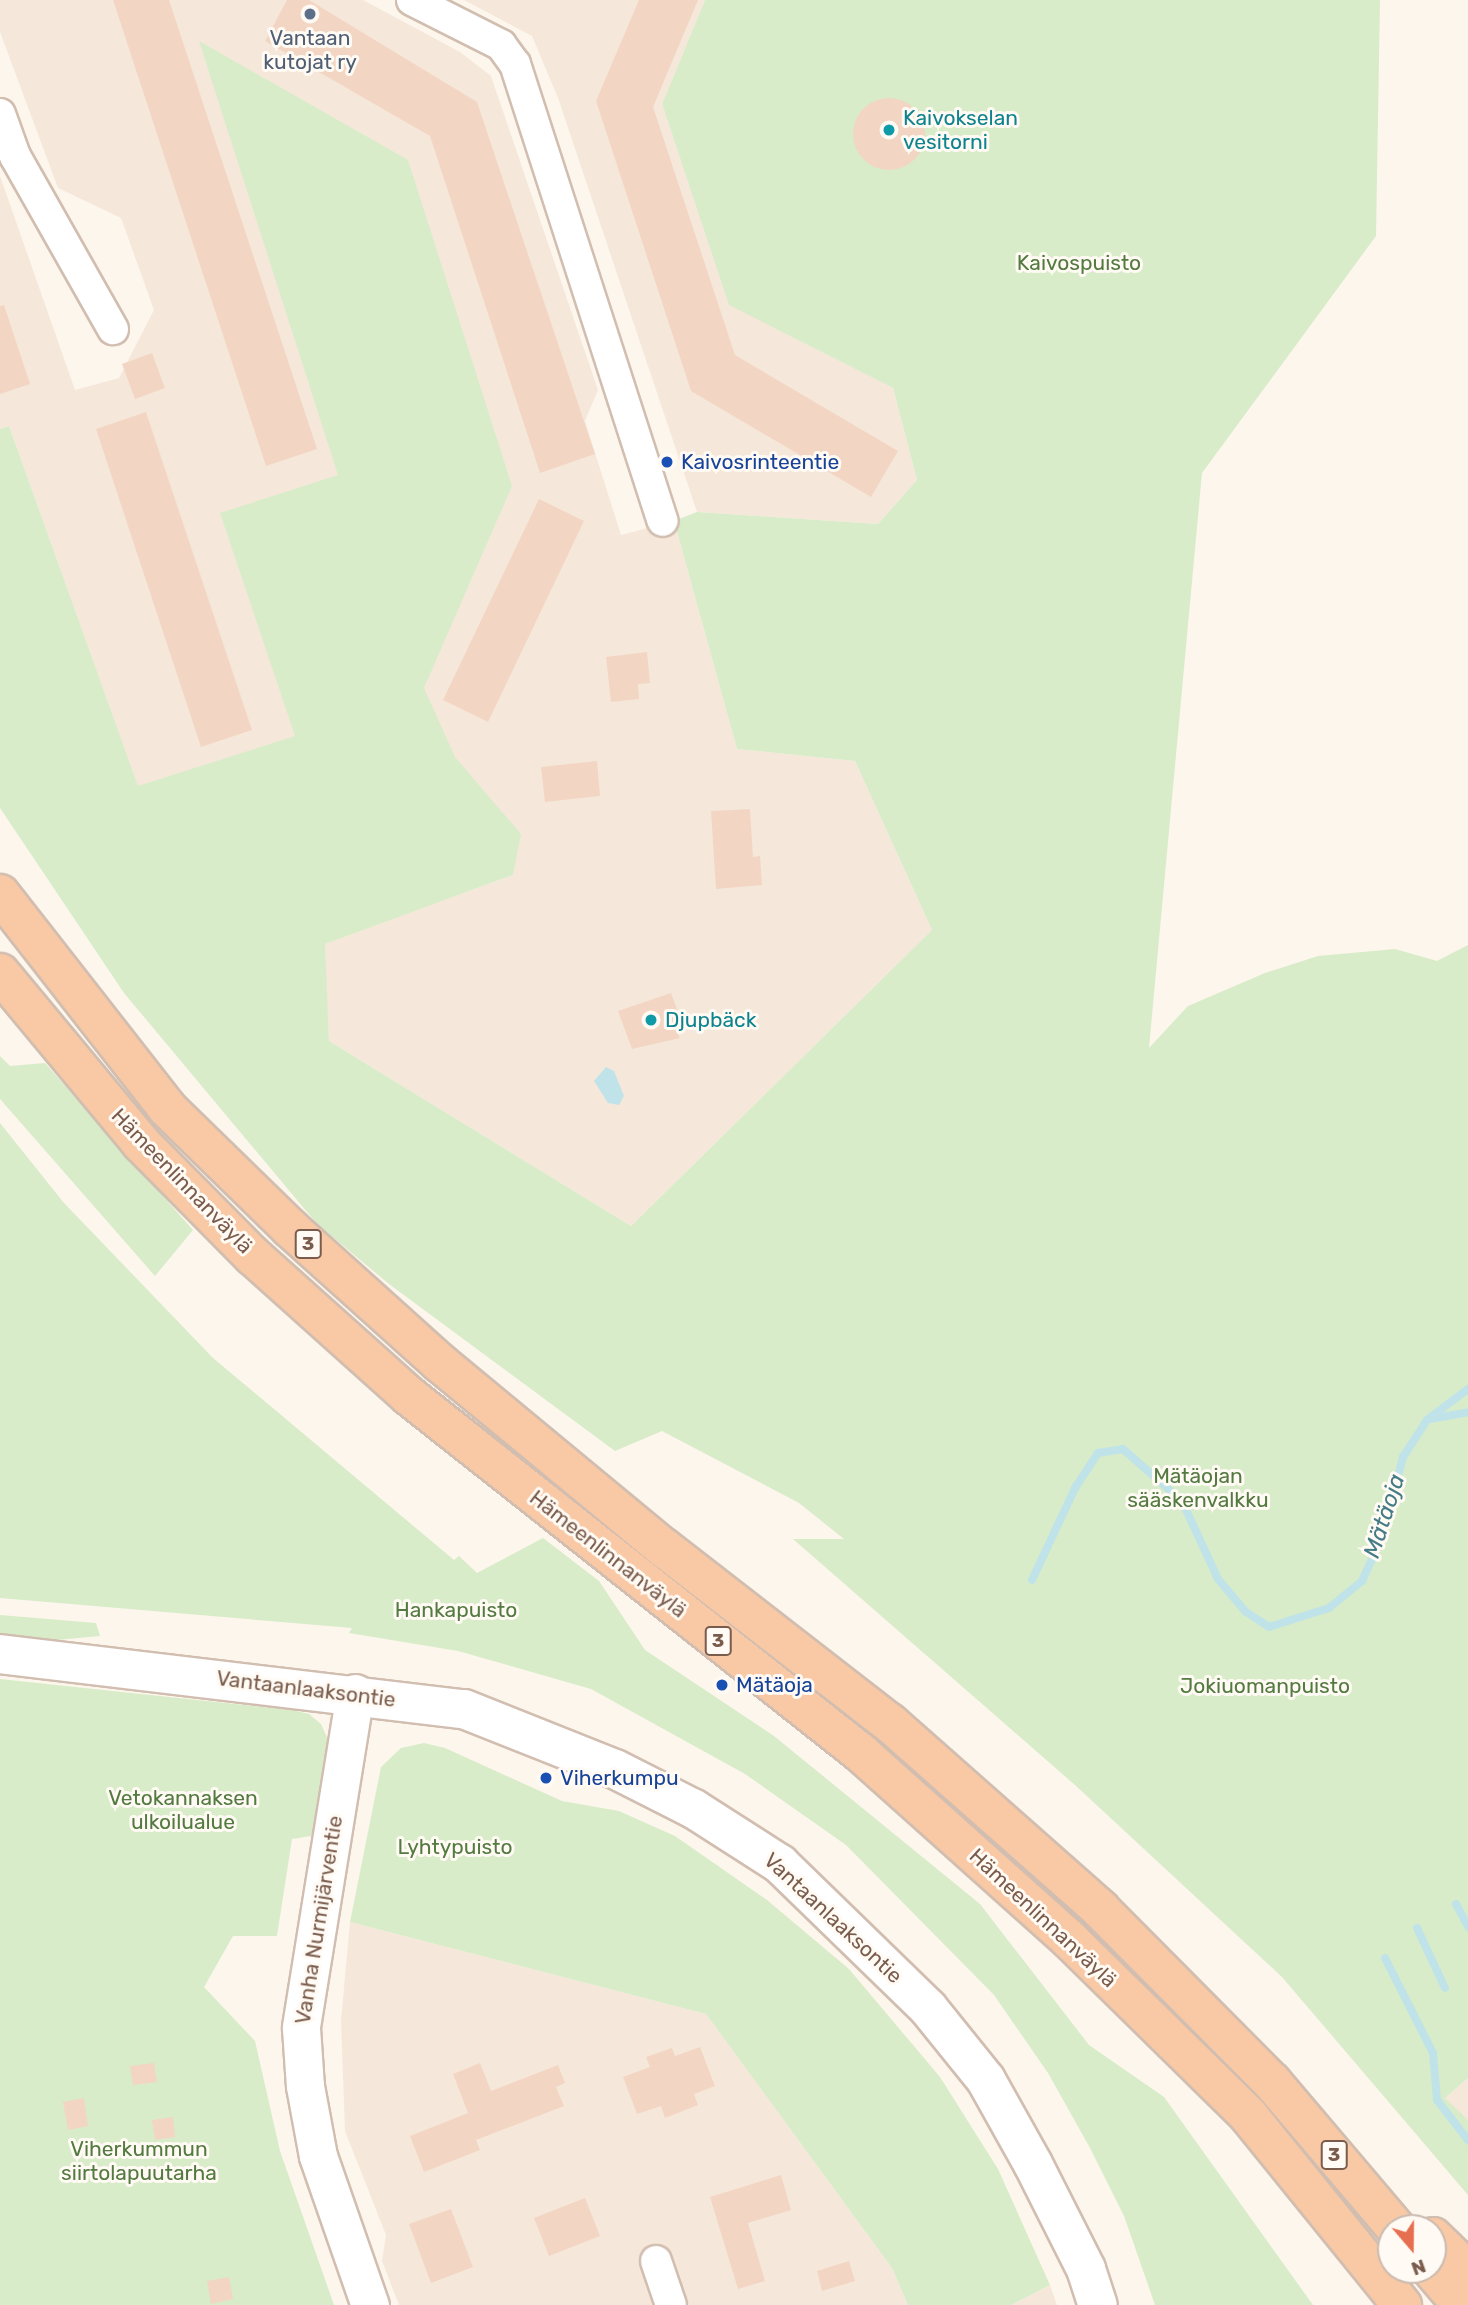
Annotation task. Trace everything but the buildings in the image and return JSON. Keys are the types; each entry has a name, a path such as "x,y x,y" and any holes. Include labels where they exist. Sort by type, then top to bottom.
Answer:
{"highway":[{"name":"Hämeenlinnanväylä","path":"0,894 167,1108 290,1228 440,1363 621,1513 890,1723 1100,1909 1272,2082 1384,2214"},
{"name":"Hämeenlinnanväylä","path":"0,973 141,1143 253,1256 409,1396 861,1753 1069,1939 1248,2115 1402,2305"},
{"path":"1272,2082 1409,2214"},
{"path":"1447,2251 1468,2271"},
{"path":"1444,2284 1462,2305"}],"main road":[{"name":"Vantaanlaaksontie","path":"0,1654 355,1693 464,1709 534,1734 694,1809 780,1864 928,2008 986,2080 1039,2176 1098,2305"}],"street":[{"path":"416,1 501,45 515,64 663,521"},
{"path":"0,114 15,156 113,329"},
{"name":"Vanha Nurmijärventie","path":"355,1693 301,2028 305,2086 318,2156 370,2305"},
{"path":"656,2261 671,2305"}],"shaded area":[{"path":"0,0 363,0 460,52 491,76 598,390 585,421 621,535 674,521 737,749 855,761 932,930 631,1226 329,1041 324,944 513,875 138,787 9,426 0,429 0,176 75,390 119,378 154,310 121,218 58,188 0,32"},
{"path":"464,0 705,0 662,104 729,304 893,388 917,480 878,524 697,512 558,98 532,36"},
{"path":"350,1922 706,2014 892,2268 908,2305 689,2305 664,2251 639,2258 657,2305 399,2305 382,2261 386,2235 345,2131 341,2021"},
{"path":"1468,2078 1468,2125 1445,2098"},
{"path":"1050,2285 1057,2305 1011,2305"}],"green space":[{"path":"705,0 1380,0 1376,236 1202,473 1149,1048 1188,1006 1265,973 1318,956 1395,949 1437,961 1468,945 1468,2078 1445,2098 1468,2120 1468,2195 1282,1977 1075,1785 793,1539 844,1539 799,1503 662,1431 615,1451 389,1284 317,1224 124,993 0,808 0,429 9,426 138,786 295,736 220,513 338,475 199,41 408,160 512,486 424,688 455,757 521,834 513,875 325,944 329,1041 631,1226 932,930 855,761 737,749 674,521 697,512 878,524 917,480 893,388 729,305 662,104"},
{"path":"0,1056 10,1066 45,1063 193,1230 155,1276 0,1099"},
{"name":"Hankapuisto","path":"0,1123 64,1203 213,1358 454,1560 459,1556 477,1573 543,1538 599,1581 645,1650 774,1736 980,1904 1089,2045 1164,2097 1313,2305 1155,2305 1124,2216 1090,2148 1048,2073 994,1995 846,1845 745,1774 591,1689 458,1651 349,1633 352,1628 0,1598"},
{"path":"0,1615 96,1623 100,1636 46,1641 0,1637"},
{"name":"Viherkummun siirtolapuutarha","path":"0,1679 292,1710 309,1714 321,1724 329,1742 332,1772 311,1836 292,1839 277,1936 233,1936 204,1987 255,2041 280,2151 334,2305 0,2305"},
{"name":"Lyhtypuisto","path":"424,1743 445,1748 562,1801 619,1811 675,1836 767,1900 849,1969 940,2077 998,2169 1050,2285 1011,2305 908,2305 892,2268 706,2014 350,1922 381,1767 401,1748"}],"water":[{"path":"606,1067 614,1071 624,1096 619,1105 608,1103 594,1081"}],"waterway":[{"name":"Mätäoja","path":"1032,1580 1075,1488 1098,1453 1123,1449 1182,1501 1218,1579 1246,1612 1269,1627 1329,1608 1362,1581 1383,1535 1403,1457 1427,1420 1468,1389"},
{"path":"1430,1419 1468,1412"},
{"path":"1456,1904 1468,1927"},
{"path":"1417,1928 1445,1988"},
{"path":"1385,1958 1433,2053 1437,2100 1468,2140"}],"place":[{"name":"Vantaan kutojat ry","path":"310,14"},
{"name":"Kaivokselan vesitorni","path":"889,130"},
{"name":"Kaivosrinteentie","path":"667,462"},
{"name":"Djupbäck","path":"651,1020"},
{"name":"Mätäoja","path":"722,1685"},
{"name":"Viherkumpu","path":"546,1778"}],"park label":[{"name":"Kaivospuisto","path":"1079,263"},
{"name":"Mätäojan sääskenvalkku","path":"1198,1488"},
{"name":"Jokiuomanpuisto","path":"1265,1686"},
{"name":"Vetokannaksen ulkoilualue","path":"183,1810"}]}
